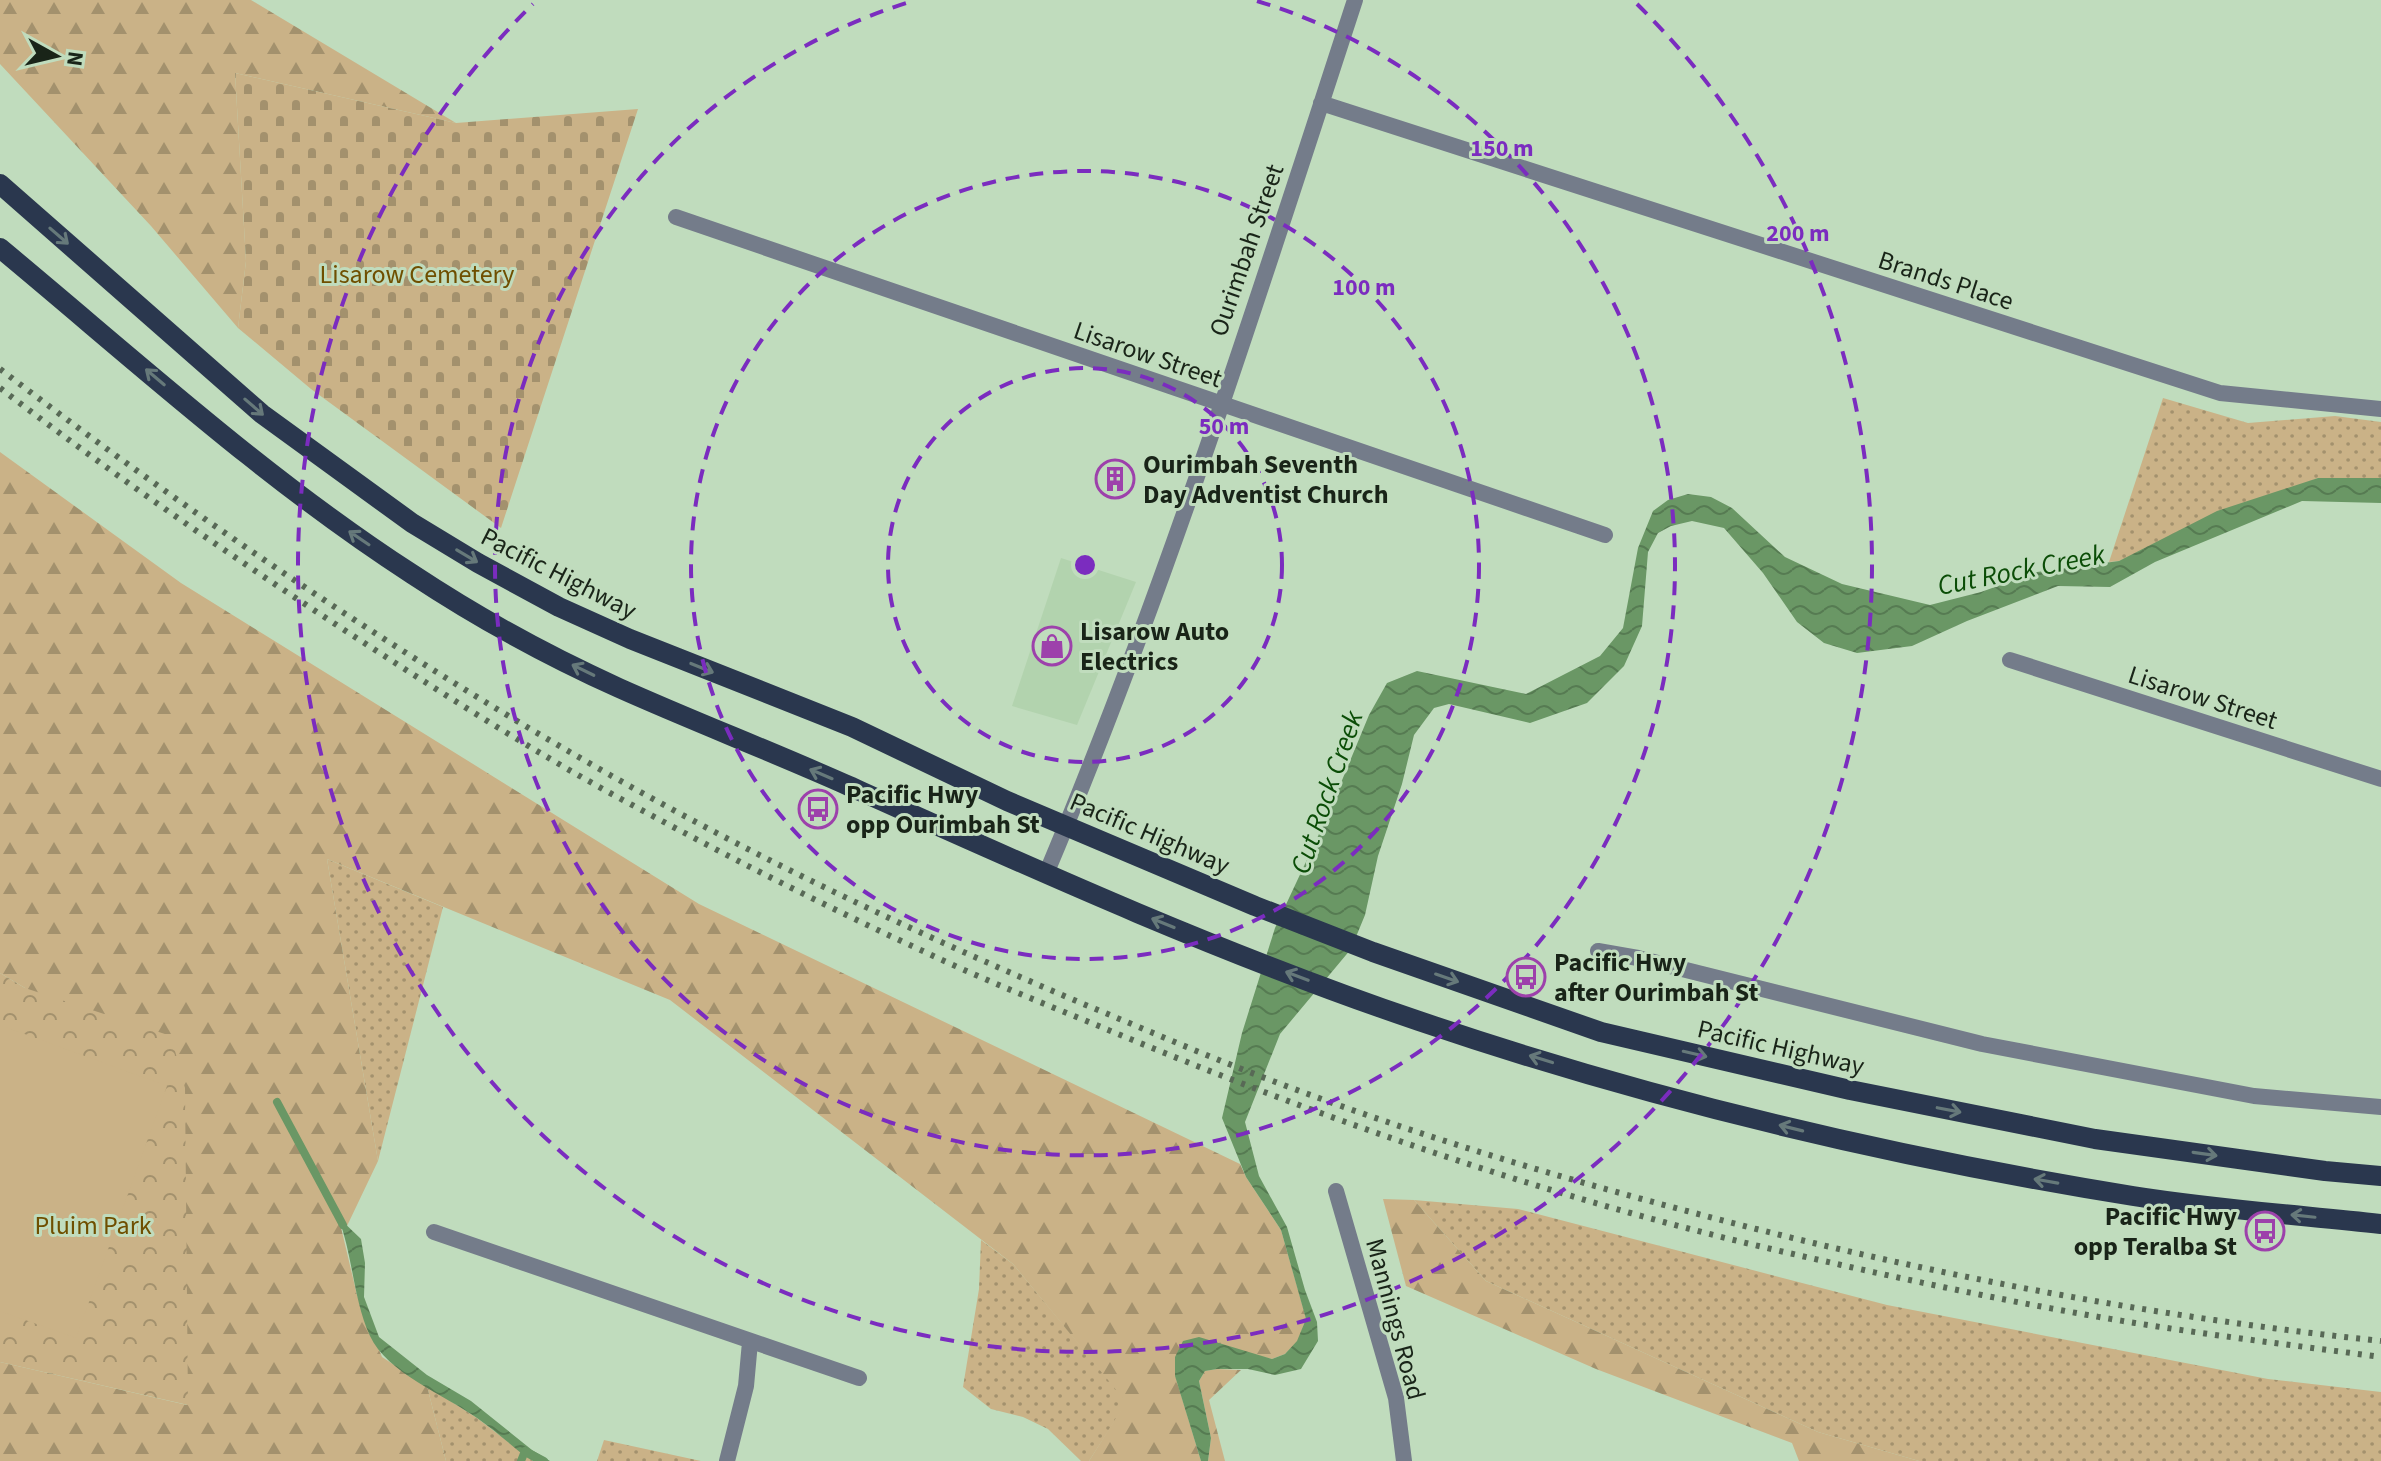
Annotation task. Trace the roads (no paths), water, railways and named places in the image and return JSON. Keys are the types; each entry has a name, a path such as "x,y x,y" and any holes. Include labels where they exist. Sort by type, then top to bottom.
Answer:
{"main road":[{"name":"Pacific Highway","path":"0,184 262,414 412,523 478,563 559,607 616,633 852,727 1007,801 1255,906 1373,952 1601,1032 1850,1090 2095,1139 2381,1176"},
{"path":"0,248 304,498 416,577 523,639 614,686 832,778 1046,874 1236,952 1422,1022 1622,1083 1825,1135 2030,1178 2140,1197 2381,1224"}],"street":[{"name":"Ourimbah Street","path":"1046,874 1164,575 1355,0"},
{"name":"Brands Place","path":"1321,103 2220,393 2381,409"},
{"name":"Lisarow Street","path":"676,217 1605,535"},
{"name":"Lisarow Street","path":"2010,660 2381,779"},
{"name":"Pacific Highway","path":"1598,951 1638,958 1982,1044 2254,1096 2381,1107"},
{"name":"Mannings Road","path":"1336,1191 1396,1398 1404,1461"},
{"path":"434,1232 859,1378"},
{"path":"727,1461 746,1386 750,1342"}],"water":[{"path":"2318,478 2381,478 2381,503 2302,501 2155,562 2110,587 2058,586 1912,646 1857,653 1824,643 1797,622 1763,573 1724,528 1692,521 1671,526 1658,533 1648,552 1642,626 1624,666 1587,703 1530,723 1449,704 1434,708 1414,735 1402,784 1378,856 1365,915 1351,949 1280,1034 1245,1122 1259,1176 1287,1227 1317,1322 1318,1341 1301,1369 1275,1375 1248,1369 1205,1371 1199,1381 1211,1438 1208,1461 1201,1461 1175,1376 1175,1357 1183,1341 1199,1337 1272,1359 1285,1354 1297,1341 1306,1319 1281,1230 1246,1177 1222,1118 1242,1033 1275,928 1326,819 1369,715 1387,683 1417,671 1526,694 1600,656 1623,628 1638,548 1653,511 1668,500 1688,494 1711,497 1732,508 1785,557 1842,584 1930,605 1981,592 2037,572 2119,561 2217,511"},
{"path":"338,1217 361,1239 365,1263 364,1297 379,1337 427,1375 471,1401 550,1461 533,1461 526,1457 477,1418 403,1372 378,1349 364,1322"}],"waterway":[{"path":"277,1102 343,1225"},
{"name":"Cut Rock Creek","path":"521,1461 525,1451 544,1461"}],"railway":[{"path":"0,369 222,531 374,633 610,775 783,867 901,924 1197,1051 1272,1081 1448,1142 1627,1195 1773,1233 2031,1290 2205,1319 2381,1341"},
{"path":"0,388 142,493 288,593 441,692 582,777 727,855 885,933 992,982 1185,1061 1344,1121 1505,1176 1750,1244 1942,1287 2087,1315 2381,1357"}],"place":[{"name":"Ourimbah Seventh Day Adventist Church","path":"1115,479"},
{"name":"Lisarow Auto Electrics","path":"1052,646"},
{"name":"Pacific Hwy opp Ourimbah St","path":"818,809"},
{"name":"Pacific Hwy after Ourimbah St","path":"1526,977"},
{"name":"Pacific Hwy opp Teralba St","path":"2265,1231"}],"park label":[{"name":"Lisarow Cemetery","path":"417,274"},
{"name":"Pluim Park","path":"93,1225"}]}
